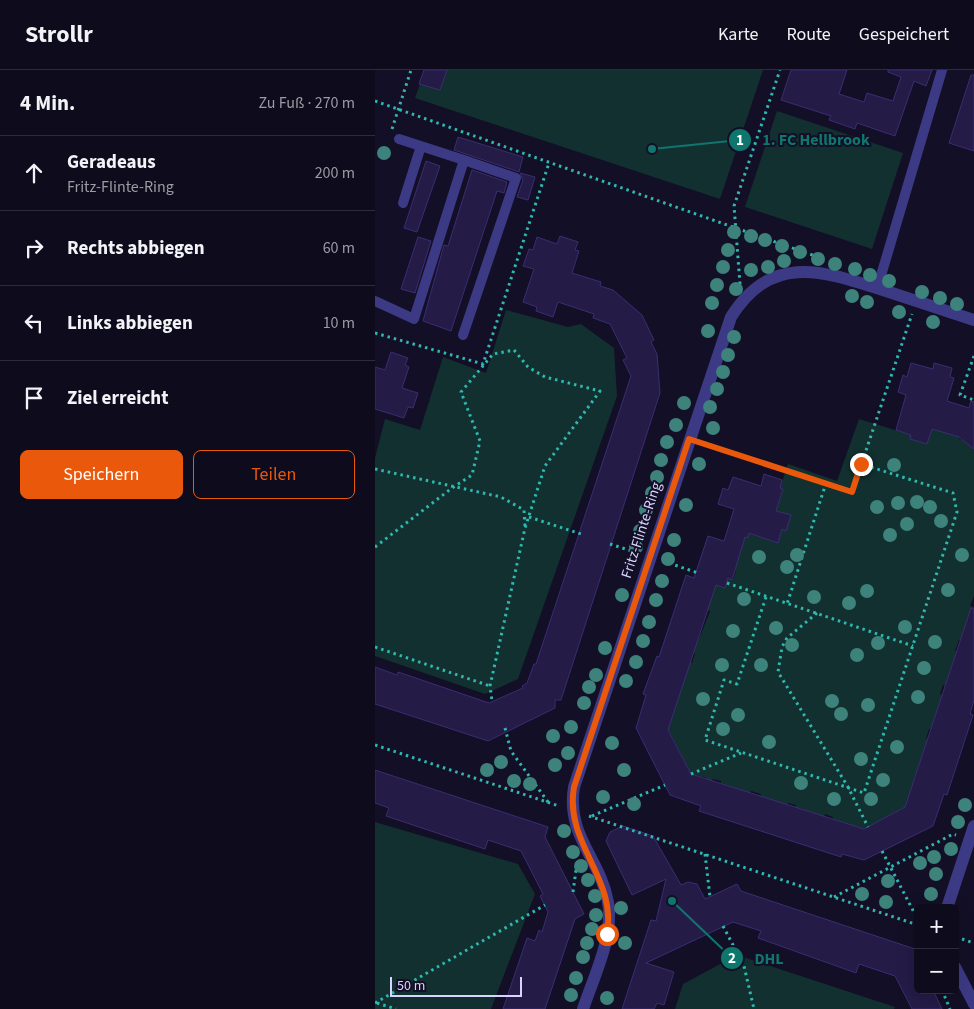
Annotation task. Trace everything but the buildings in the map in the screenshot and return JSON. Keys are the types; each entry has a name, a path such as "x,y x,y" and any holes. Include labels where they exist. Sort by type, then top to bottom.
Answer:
{"street":[{"name":"Fritz-Flinte-Ring","path":"583,1009 607,934 609,910 604,888 577,833 572,810 576,779 727,324 741,302 754,290 785,274 803,271 829,273 974,320"},
{"path":"948,904 972,832"},
{"path":"959,975 974,1004"}],"lane":[{"path":"877,288 942,70"},
{"path":"394,138 516,178 463,335"},
{"path":"403,203 421,146"},
{"path":"375,300 414,319 464,160"}],"path":[{"path":"394,138 399,109 411,70"},
{"path":"741,302 734,206 780,70"},
{"path":"375,101 826,260"},
{"path":"689,439 852,492 916,301"},
{"path":"375,546 452,488 472,476 480,441 461,392 493,354 514,350 527,367 545,377 600,391 545,466 525,528 490,686 492,701"},
{"path":"974,356 961,395 974,400"},
{"path":"766,596 737,684 724,680 705,740 864,793 957,512 953,493 861,464"},
{"path":"375,469 397,472 452,488 501,497 524,510 525,528"},
{"path":"787,604 826,483"},
{"path":"529,517 581,534"},
{"path":"727,583 913,646"},
{"path":"817,613 787,638 781,647 778,672 848,787 868,827"},
{"path":"375,647 490,686"},
{"path":"505,728 511,751 548,803"},
{"path":"375,745 914,924"},
{"path":"691,774 742,752"},
{"path":"591,817 665,785"},
{"path":"834,897 953,834 972,832"},
{"path":"882,852 914,912"},
{"path":"705,854 710,897"},
{"path":"375,1003 545,905"},
{"path":"723,926 744,966 754,1009"},
{"path":"962,939 974,943"},
{"path":"944,994 950,1009"},
{"path":"375,1003 396,1009"}],"green space":[{"path":"425,70 763,70 720,199 415,98"},
{"path":"777,111 903,153 872,249 745,207"},
{"path":"506,310 568,327 581,324 614,348 617,396 518,679 485,694 375,656 375,458 385,419 420,430 443,357 486,373"},
{"path":"859,419 911,435 927,444 932,429 950,434 961,433 959,439 968,442 974,449 974,596 970,606 974,607 971,616 968,616 963,641 959,640 955,651 959,652 949,686 943,685 940,694 945,696 934,731 929,729 926,739 931,740 921,774 916,773 913,781 917,783 909,805 893,813 894,816 863,829 832,821 833,817 825,814 824,817 795,808 796,805 788,803 787,806 760,797 761,794 751,791 750,794 721,783 721,781 713,779 711,782 706,781 707,778 691,774 667,727 676,707 687,661 692,663 695,653 690,652 695,637 699,639 710,611 704,609 716,585 725,588 728,578 733,580 736,570 731,567 740,555 742,536 748,537 752,524 778,543 782,529 785,530 790,515 776,511 783,490 780,488 788,464 837,481"},
{"path":"375,822 518,864 535,894 491,1009 375,1009"},
{"path":"737,955 895,1007 894,1009 675,1009 683,984"}],"place":[{"name":"1. FC Hellbrook","path":"652,149"},
{"name":"DHL","path":"672,901"}],"route":[{"path":"607,934 609,926 607,895 575,826 572,810 574,787 689,439 852,492 861,464"}]}
